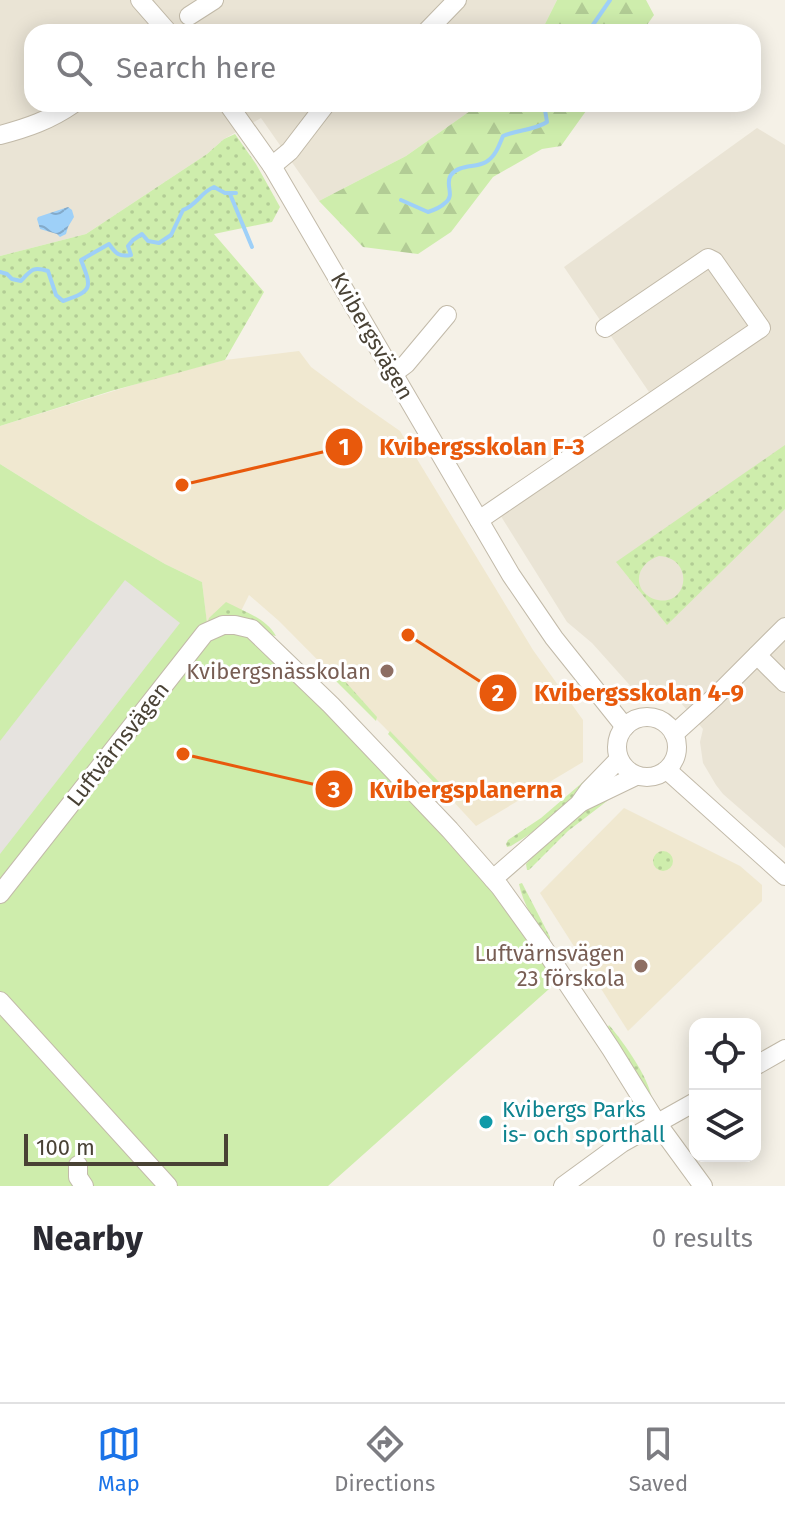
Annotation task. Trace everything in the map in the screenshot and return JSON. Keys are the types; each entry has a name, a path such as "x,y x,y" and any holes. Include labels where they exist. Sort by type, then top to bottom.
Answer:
{"street":[{"path":"140,0 161,24"},
{"path":"189,16 214,0"},
{"path":"434,24 457,0"},
{"path":"0,135 29,128 62,112"},
{"name":"Kvibergsvägen","path":"234,112 272,166 534,612 625,727"},
{"path":"272,166 290,151 320,112"},
{"path":"479,520 761,328 714,261 708,258 605,328"},
{"path":"394,373 406,364 447,315"},
{"name":"Luftvärnsvägen","path":"0,894 205,633 223,625 252,629 439,819 493,879 558,968 657,1123 703,1186"},
{"path":"674,734 785,627"},
{"path":"757,655 785,683"},
{"path":"579,804 636,776 652,777 667,770 677,753 674,734 666,724 654,718 635,719 618,738 619,759 636,776"},
{"path":"493,879 579,804 619,759"},
{"path":"667,770 785,876"},
{"path":"0,1001 168,1186"},
{"path":"761,1063 785,1049"},
{"path":"563,1186 622,1143 689,1105"},
{"path":"78,1165 78,1177 84,1186"}],"shaded area":[{"path":"0,0 557,0 545,24 24,24 24,112 469,112 406,156 319,201 261,118 224,139 207,154 86,234 0,256"},
{"path":"757,128 785,145 785,848 716,785 703,763 700,742 703,729 681,703 648,698 635,691 592,643 567,622 492,502 649,392 564,267"},
{"path":"299,351 311,367 400,431 533,650 583,720 583,762 476,826 392,735 279,621 249,595 236,621 207,624 202,582 165,564 0,464 0,426 225,360"},
{"path":"125,580 180,623 0,854 0,741"},
{"name":"Luftvärnsvägen 23 förskola","path":"624,808 740,866 762,885 762,901 628,1031 540,893"}],"green space":[{"path":"557,0 646,0 654,15 648,24 545,24"},
{"path":"469,112 585,112 561,146 542,149 493,177 451,232 418,254 363,247 319,201 406,156"},
{"path":"235,134 280,207 272,222 214,234 264,292 225,360 0,426 0,256 86,234"},
{"path":"785,445 785,509 667,625 616,562","holes":["659,556 671,559 682,572 681,589 668,600 651,598 640,584 642,569"]},
{"path":"0,464 165,564 202,582 207,623 259,638 506,904 558,981 328,1186 0,1186"},
{"path":"226,602 260,620 276,636 208,621"},
{"path":"334,679 343,679 377,717 376,721"},
{"path":"390,731 439,782 440,789 388,734"},
{"path":"590,776 577,795 556,815 507,847 508,840 541,818"},
{"path":"611,798 568,831 527,870 526,864 554,834 586,808"},
{"path":"663,851 670,854 673,861 670,868 663,871 656,868 653,861 656,854"},
{"path":"522,883 550,939 547,939 526,906 519,884"},
{"path":"609,1025 641,1070 652,1099 607,1029"}],"water":[{"path":"68,207 74,217 66,234 60,237 40,229 38,217"}],"waterway":[{"path":"594,24 610,0"},
{"path":"401,200 428,212 442,206 450,197 449,178 454,172 489,160 503,136 547,122 545,112"},
{"path":"0,272 21,281 33,270 48,271 56,295 63,301 80,294 87,287 81,260 109,244 118,254 131,255 128,246 142,234 148,241 159,243 171,235 183,210 209,189 214,187 225,193 236,193"},
{"path":"230,194 252,247"}],"place":[{"name":"Kvibergsskolan F-3","path":"182,485"},
{"name":"Kvibergsskolan 4-9","path":"408,635"},
{"name":"Kvibergsnässkolan","path":"387,671"},
{"name":"Kvibergsplanerna","path":"183,754"},
{"name":"Luftvärnsvägen 23 förskola","path":"641,966"},
{"name":"Kvibergs Parks is- och sporthall","path":"486,1122"}]}
